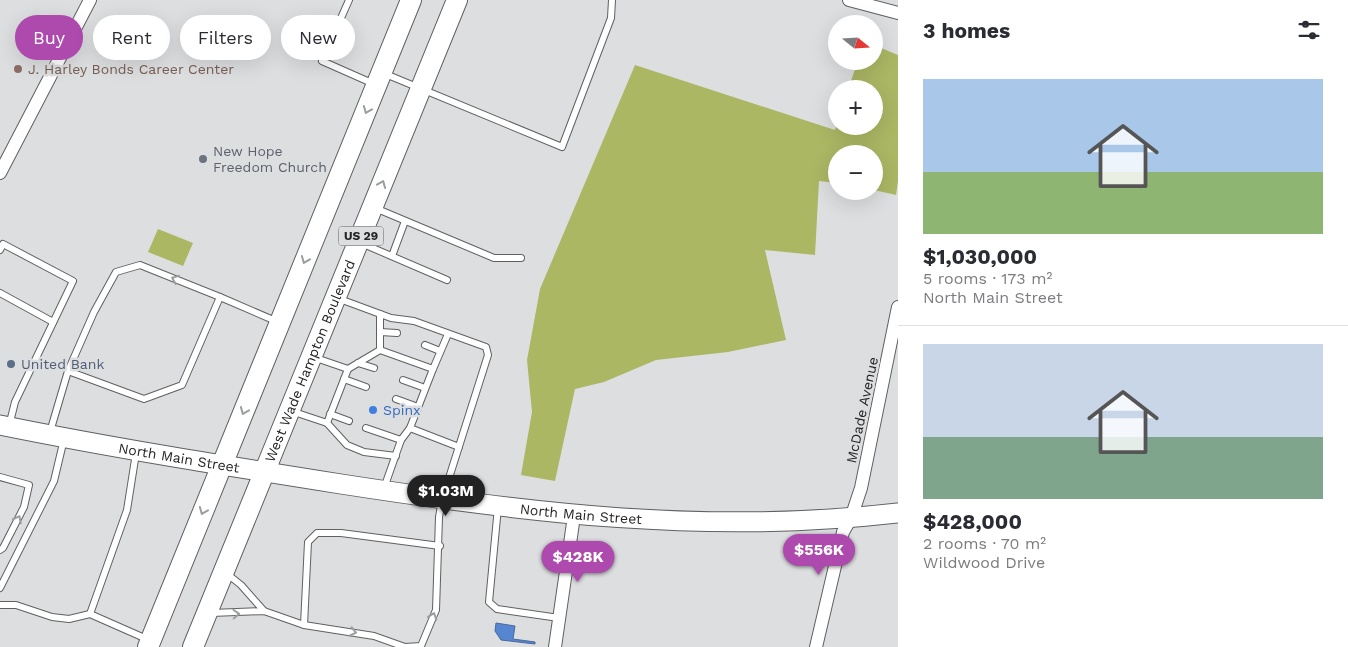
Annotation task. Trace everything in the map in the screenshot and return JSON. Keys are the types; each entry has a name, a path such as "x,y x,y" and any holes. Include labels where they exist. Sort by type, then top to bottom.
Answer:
{"main road":[{"name":"US 29","path":"149,644 411,0"},
{"name":"West Wade Hampton Boulevard","path":"265,472 457,0"},
{"name":"North Main Street","path":"4,426 136,452 442,500 574,516 706,523 851,518 898,512"},
{"name":"US 29","path":"193,647 265,472"}],"street":[{"path":"0,172 90,0"},
{"path":"849,0 898,13"},
{"name":"McDade Avenue","path":"816,647 843,532 851,518 861,488 897,323 898,307"},
{"path":"555,647 574,516"}],"lane":[{"path":"349,0 322,61 421,89 562,147 611,18 612,0"},
{"path":"373,207 494,258 521,258"},
{"path":"392,256 405,221"},
{"path":"359,242 447,280"},
{"path":"2,247 73,281 4,426"},
{"path":"0,588 54,481 57,436 68,371 94,312 116,272 140,265 280,323"},
{"path":"0,293 53,322"},
{"path":"68,371 144,399 182,385 220,297"},
{"path":"207,613 238,614 264,611 304,625 374,636 405,647 421,646 436,610 440,546 439,517 442,500 488,355 486,347 414,321 380,314 336,298"},
{"path":"380,314 380,350"},
{"path":"380,332 397,333"},
{"path":"383,491 401,440 410,428 432,369 448,334"},
{"path":"425,344 440,351"},
{"path":"327,423 348,369 380,350"},
{"path":"380,350 432,369"},
{"path":"312,356 348,369"},
{"path":"358,363 374,368"},
{"path":"344,380 366,387"},
{"path":"403,380 425,388"},
{"path":"396,398 418,407"},
{"path":"290,411 327,423 347,445 364,452 396,456"},
{"path":"330,414 349,421"},
{"path":"366,428 401,440"},
{"path":"410,428 458,447"},
{"path":"90,614 127,510 136,452"},
{"path":"0,478 29,485 24,508 4,548 0,550"},
{"path":"498,508 489,602 497,609 559,618"},
{"path":"304,625 308,542 316,533 341,533 440,546"},
{"path":"224,572 241,585 264,611"},
{"path":"0,605 16,604 52,617 69,619 90,614 149,644"}],"green space":[{"path":"883,49 898,55 898,181 896,195 883,192 883,145 828,145 828,182 819,181 815,255 765,250 786,340 728,352 656,360 604,382 575,389 555,481 521,475 532,412 527,360 540,289 635,65 828,128 828,135 883,135 883,80 851,80 855,70 883,70"},
{"path":"158,229 193,243 183,266 148,252"}],"water":[{"path":"496,623 515,626 513,639 535,642 535,644 501,640 495,631"}],"place":[{"name":"J. Harley Bonds Career Center","path":"18,69"},
{"name":"New Hope Freedom Church","path":"203,159"},
{"name":"United Bank","path":"11,364"},
{"name":"Spinx","path":"373,410"}]}
